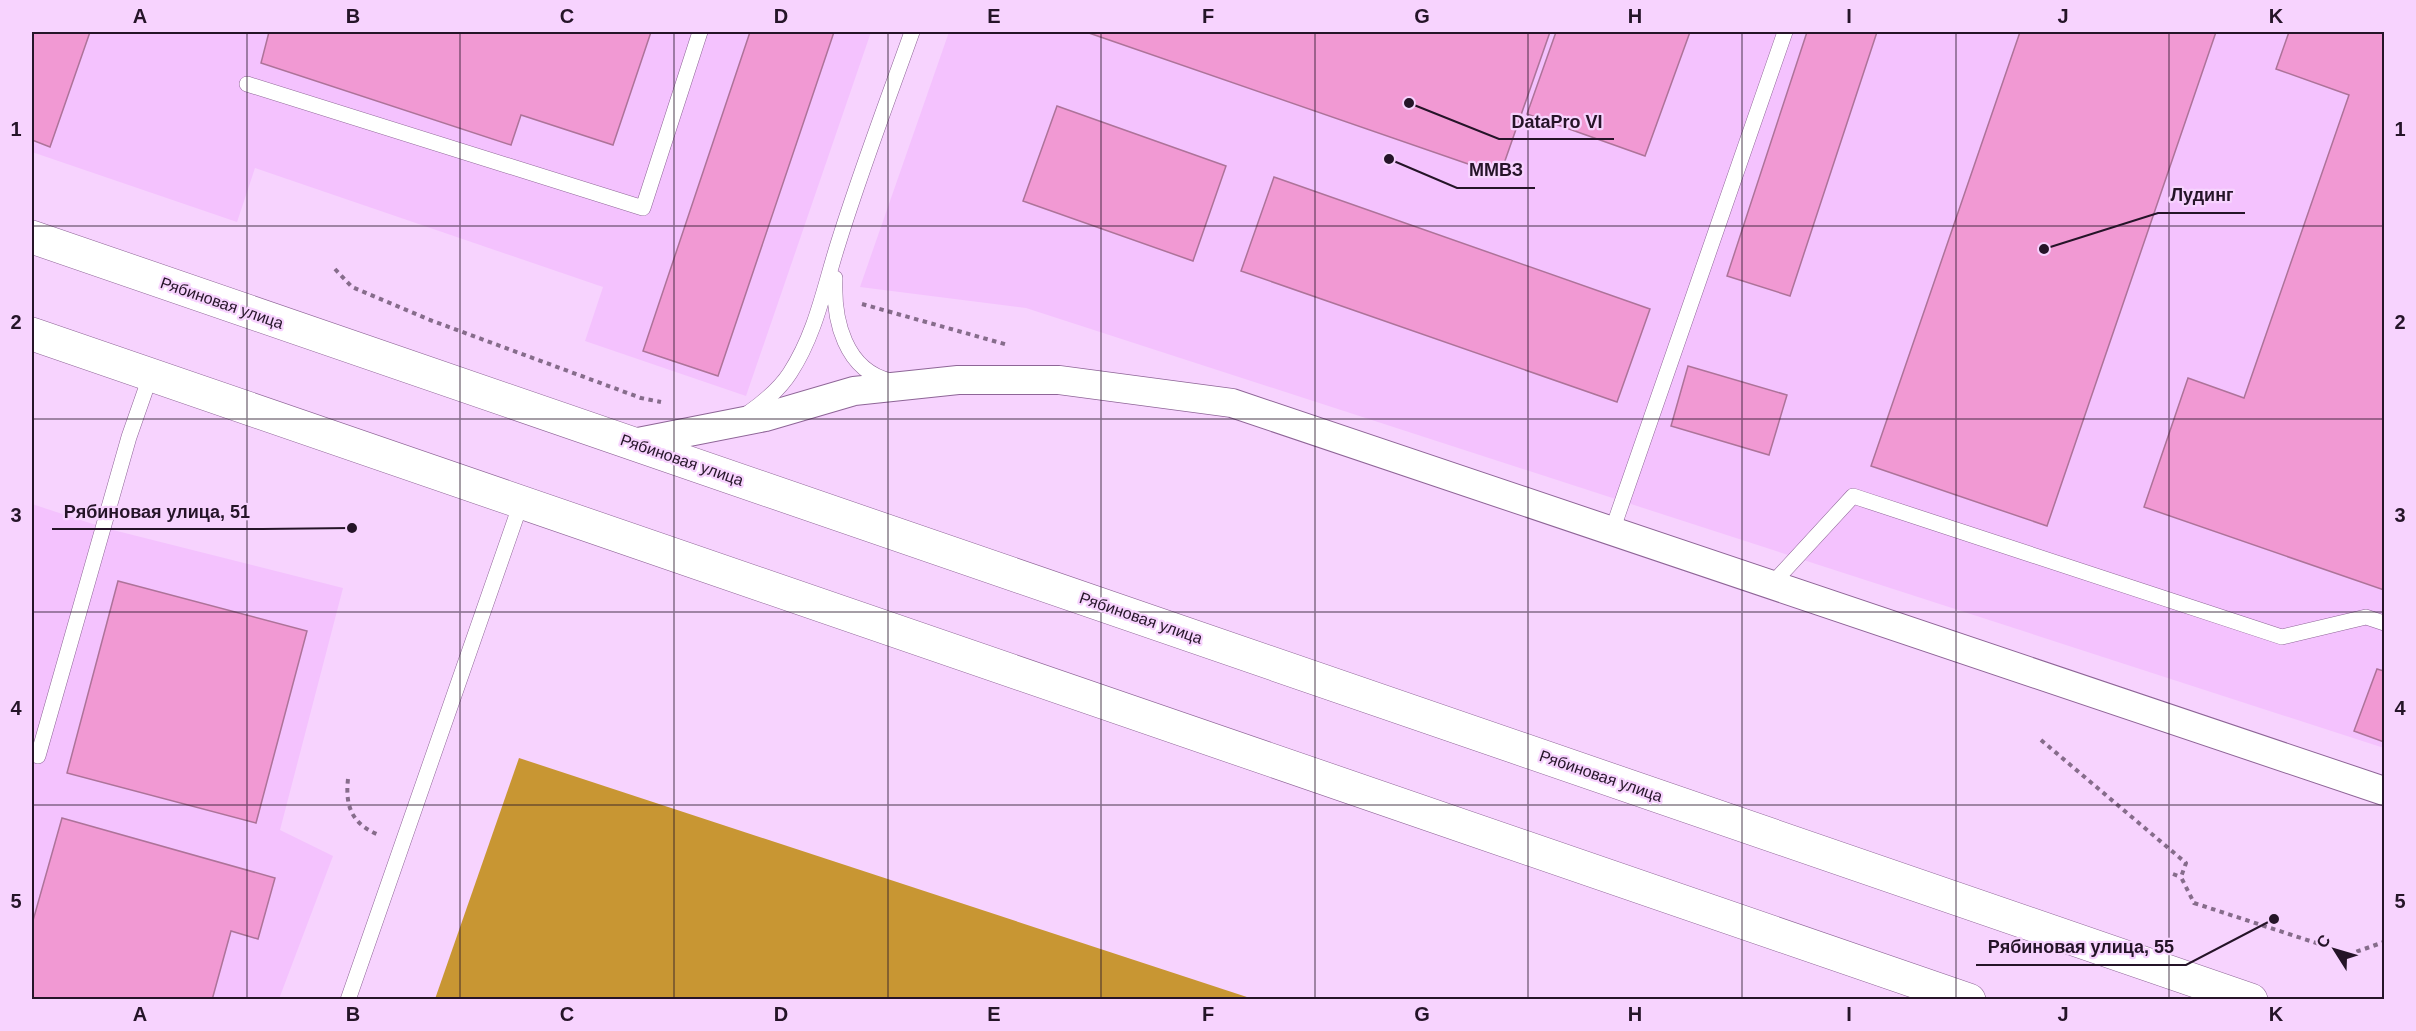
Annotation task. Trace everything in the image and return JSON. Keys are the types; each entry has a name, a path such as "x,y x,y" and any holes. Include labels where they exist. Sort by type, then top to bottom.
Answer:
{"main road":[{"name":"Рябиновая улица","path":"32,237 2251,999"},
{"path":"32,334 150,377 1969,999"}],"street":[{"path":"633,443 732,424 854,391 958,380 1059,380 1232,403 2385,791"}],"lane":[{"path":"247,84 643,208 700,32"},
{"path":"732,424 767,400 789,374 819,314 837,245 912,32"},
{"path":"1612,531 1785,32"},
{"path":"837,245 834,297 841,336 857,364 877,378 907,385"},
{"path":"38,756 129,437 150,377"},
{"path":"1772,584 1853,496 2282,637 2366,617 2385,623"},
{"path":"348,999 521,503"}],"path":[{"path":"2041,740 2187,863 2181,877"},
{"path":"348,779 346,799 352,814 365,830 403,844"},
{"path":"2173,874 2181,877 2194,903 2350,954 2385,942"}],"shaded area":[{"path":"32,32 871,32 746,396 585,341 603,287 255,168 237,222 32,152"},
{"path":"949,32 2384,32 2384,748 1026,308 860,287"},
{"path":"32,504 105,528 343,588 280,830 333,856 279,999 32,999"},
{"path":"519,758 1253,999 435,999"}],"building":[{"path":"32,32 90,32 50,147 32,140"},
{"path":"269,32 651,32 613,145 521,115 511,145 261,63"},
{"path":"750,32 834,32 718,376 643,351"},
{"path":"1086,32 1550,32 1500,175"},
{"path":"1556,32 1690,32 1645,156 1527,114"},
{"path":"1807,32 1877,32 1790,296 1727,276"},
{"path":"2020,32 2216,32 2047,526 1871,466"},
{"path":"2289,32 2384,32 2384,590 2144,507 2188,378 2244,398 2349,95 2276,69"},
{"path":"1057,106 1226,166 1193,261 1023,201"},
{"path":"1274,177 1650,309 1617,402 1241,271"},
{"path":"1688,366 1787,395 1769,455 1671,426"},
{"path":"118,581 307,631 256,823 67,773"},
{"path":"2377,669 2384,671 2384,742 2354,731"},
{"path":"62,818 275,878 258,939 231,931 212,1000 32,1000 32,924"}],"place":[{"name":"DataPro VI","path":"1409,103"},
{"name":"ММВЗ","path":"1389,159"},
{"name":"Лудинг","path":"2044,249"},
{"name":"Рябиновая улица, 51","path":"352,528"},
{"name":"Рябиновая улица, 55","path":"2274,919"}]}
